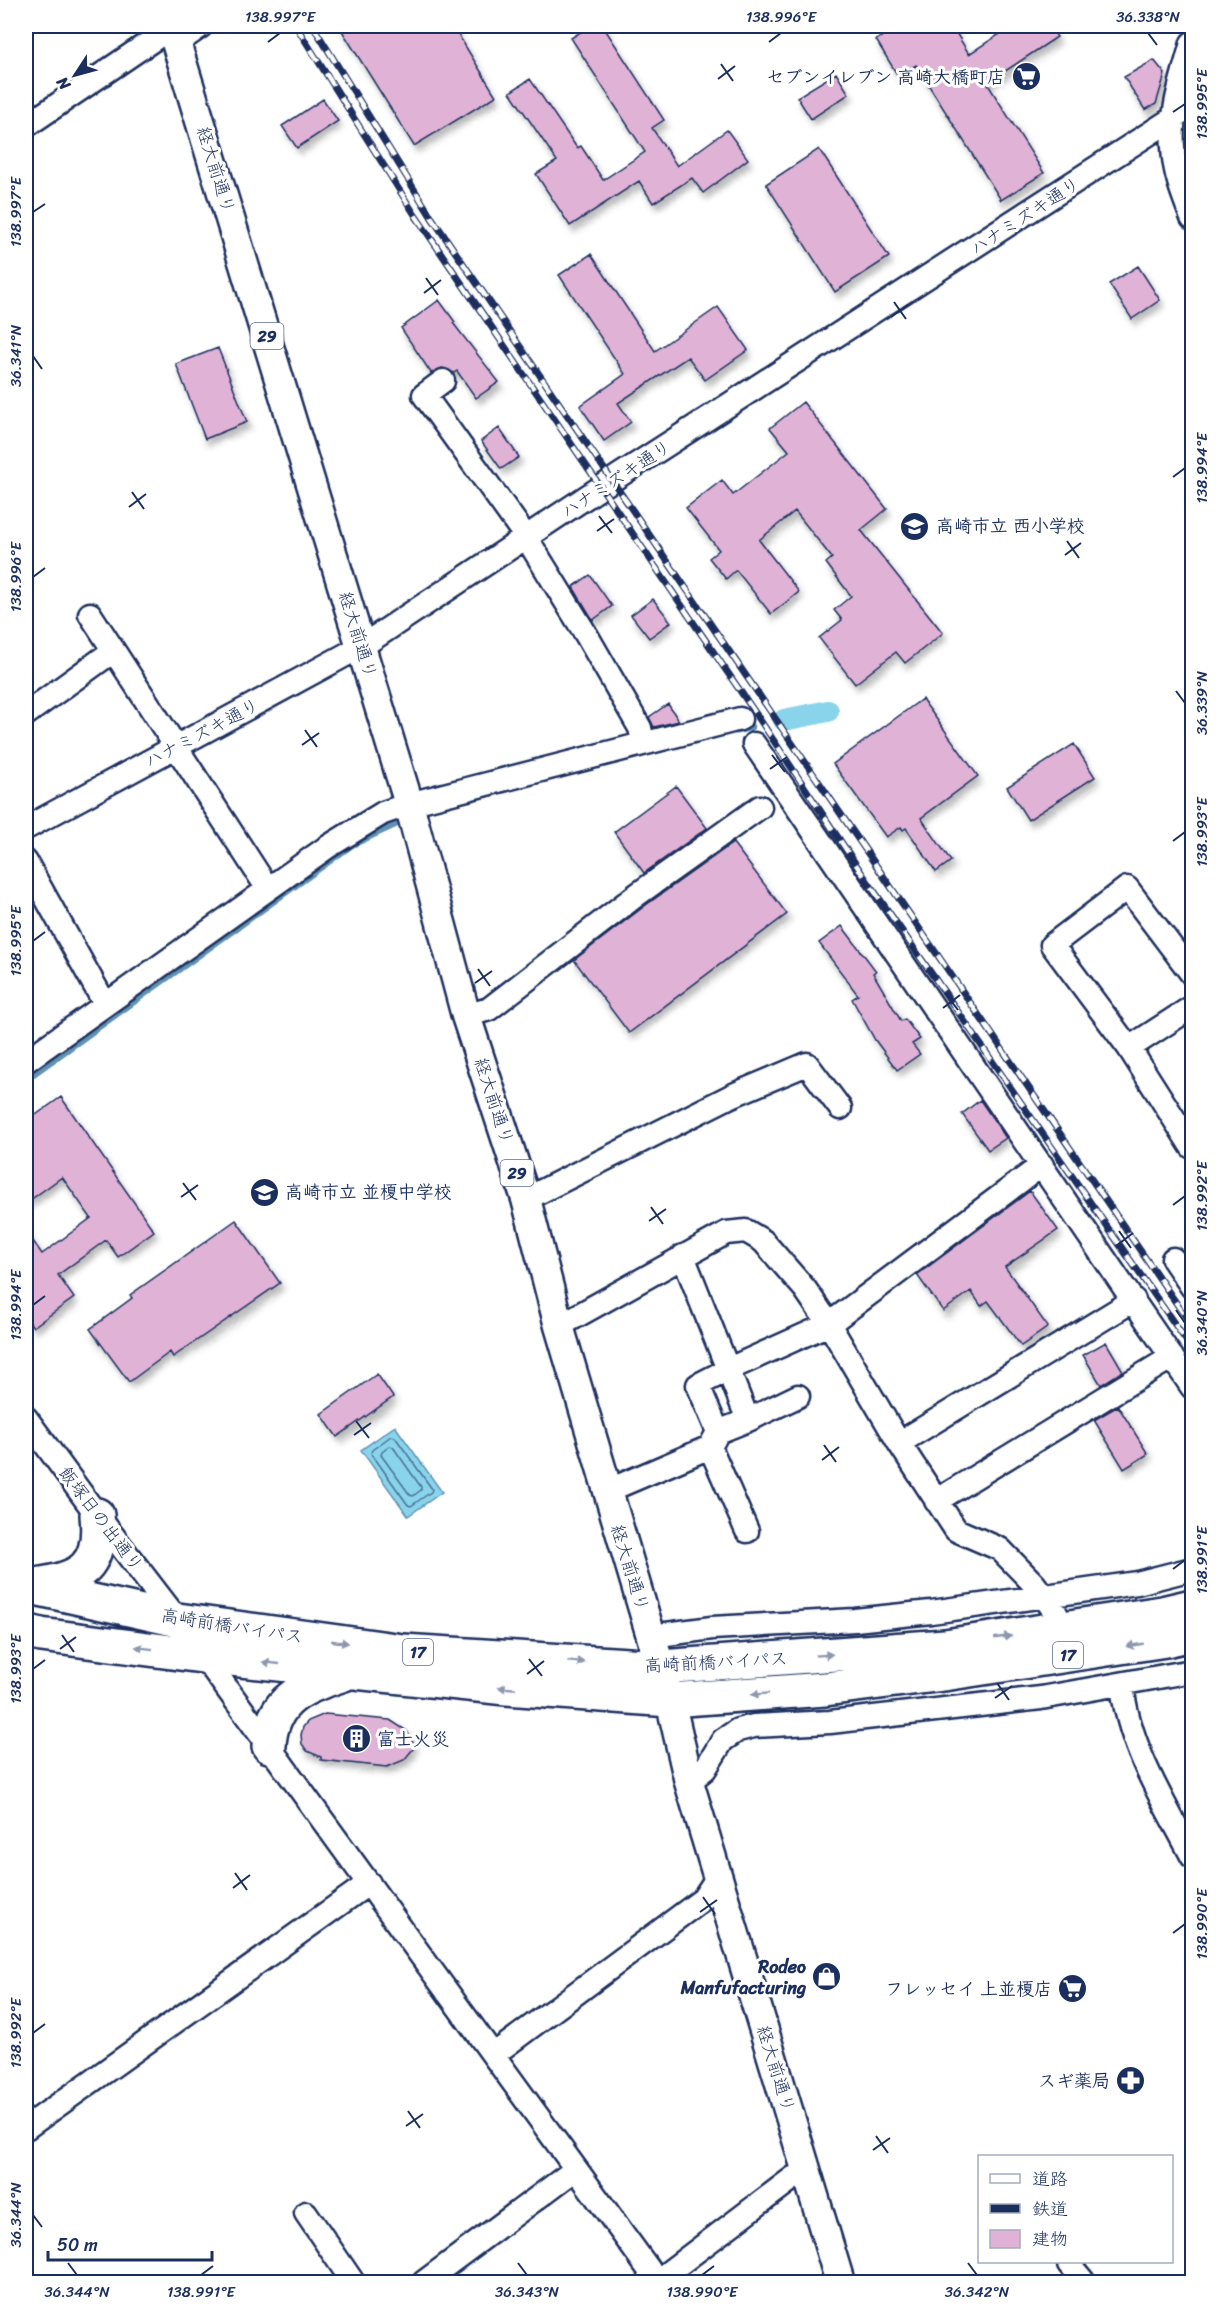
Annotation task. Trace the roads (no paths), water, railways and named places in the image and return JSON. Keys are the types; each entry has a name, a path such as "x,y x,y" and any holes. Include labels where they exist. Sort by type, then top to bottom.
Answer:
{"highway":[{"path":"26,1586 62,1581 84,1570 90,1561 99,1535 97,1515"},
{"name":"高崎前橋バイパス","path":"26,1586 178,1620 403,1651 661,1667 945,1646 1162,1613 1192,1606"},
{"name":"高崎前橋バイパス","path":"26,1631 41,1635 202,1656 506,1688 670,1700 849,1686 1049,1658 1192,1634"},
{"path":"269,1746 273,1720 289,1698 310,1686 351,1671"}],"main road":[{"name":"経大前通り","path":"173,32 409,804 466,1016 526,1199 559,1326 661,1667 689,1782 840,2283"}],"street":[{"path":"26,126 173,32 201,26"},
{"path":"1192,43 1184,113 1172,146 1180,185 1192,218"},
{"name":"ハナミズキ通り","path":"26,828 362,646 526,537 1184,113"},
{"path":"443,381 424,395 526,537 640,728 643,742"},
{"path":"90,614 268,889"},
{"path":"26,714 113,651"},
{"path":"26,1062 326,848 383,813 409,804 643,742 740,719"},
{"path":"754,744 1192,1387"},
{"path":"466,1016 489,1009 638,894 760,807"},
{"path":"26,862 105,1004"},
{"path":"1192,974 1127,888 1052,945 1129,1048 1192,1146"},
{"path":"1129,1048 1192,1007"},
{"path":"526,1199 731,1096 807,1064 840,1108"},
{"path":"747,1531 714,1439 698,1385 829,1324 1042,1165"},
{"path":"559,1326 726,1233 746,1231 763,1241 805,1289 829,1324 899,1443 956,1530 1000,1549 1051,1605"},
{"path":"683,1256 748,1420"},
{"path":"1173,1259 1192,1287"},
{"path":"899,1443 1134,1300"},
{"path":"936,1501 1172,1357"},
{"path":"607,1491 798,1396"},
{"name":"飯塚日の出通り","path":"26,1418 178,1620 658,2282"},
{"path":"651,1636 764,1624 855,1620 1051,1605 1192,1569"},
{"path":"689,1782 705,1769 723,1740 738,1730 754,1726 830,1722 946,1710 1041,1698 1069,1681 1122,1684 1192,1671"},
{"path":"1122,1684 1135,1740 1151,1777 1192,1856"},
{"path":"493,2055 703,1899 717,1878"},
{"path":"26,2128 369,1883"},
{"path":"424,2283 576,2169"},
{"path":"658,2282 793,2178 808,2173"},
{"path":"306,2213 353,2283"},
{"path":"1069,2264 1084,2283"}],"water":[{"path":"395,1426 442,1492 408,1516 361,1450"}],"waterway":[{"path":"784,720 828,711"},
{"path":"736,731 751,727"},
{"path":"26,1079 353,844 407,819"}],"railway":[{"path":"296,26 415,215 758,717 861,872 1192,1349"},
{"path":"313,26 432,218 1192,1326"}],"place":[{"name":"セブンイレブン 高崎大橋町店","path":"1026,77"},
{"name":"高崎市立 西小学校","path":"915,526"},
{"name":"高崎市立 並榎中学校","path":"264,1192"},
{"name":"富士火災","path":"356,1739"},
{"name":"Rodeo Manfufacturing","path":"827,1977"},
{"name":"フレッセイ 上並榎店","path":"1073,1989"},
{"name":"スギ薬局","path":"1131,2081"}]}
